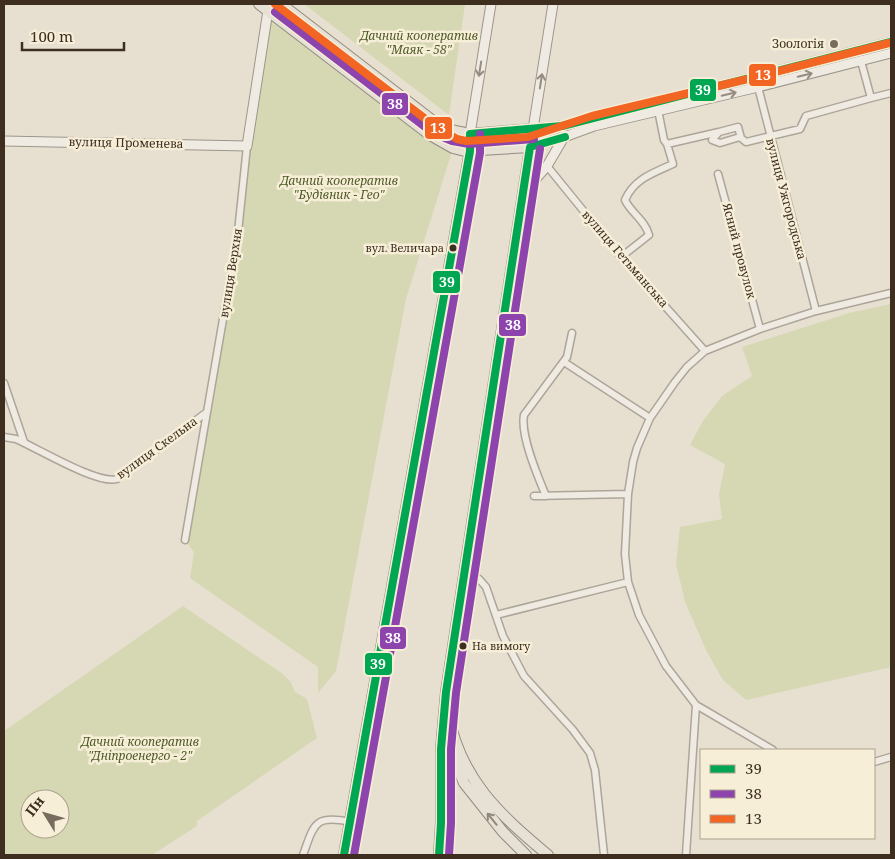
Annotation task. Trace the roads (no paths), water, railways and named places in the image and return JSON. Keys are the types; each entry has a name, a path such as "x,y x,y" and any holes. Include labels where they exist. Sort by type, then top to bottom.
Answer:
{"main road":[{"path":"259,4 269,7 430,135 453,148 470,152 530,147 594,126 891,53"},
{"path":"281,4 437,124 455,132 470,134 562,126 891,42"},
{"path":"344,855 470,152 470,134 490,4"},
{"path":"439,855 442,823 442,749 446,692 553,4"},
{"name":"вулиця Верхня","path":"247,146 269,7"},
{"path":"523,193 547,166 564,137 562,126"},
{"name":"вулиця Променева","path":"4,141 247,146"},
{"path":"446,692 451,751 464,784 503,832 525,855 538,847"},
{"path":"450,722 463,763 476,784 496,808 548,855"}],"street":[{"path":"861,61 871,98"},
{"name":"вулиця Ужгородська","path":"758,87 769,136 816,311"},
{"path":"667,144 738,127 740,137 748,142 800,129 806,116 891,93"},
{"path":"622,257 649,235 647,227 629,209 625,200 633,186 646,176 673,164 664,140 658,110"},
{"path":"719,132 712,140 720,144 740,137"},
{"name":"вулиця Верхня","path":"185,540 238,232 247,146"},
{"name":"вулиця Гетьманська","path":"547,166 622,257 705,351"},
{"name":"Ясний провулок","path":"718,174 760,329"},
{"path":"771,749 696,705 666,666 646,629 634,603 628,582 625,554 628,494 633,462 650,418 687,367 705,351 760,329 816,311 891,293"},
{"path":"546,496 537,475 522,424 524,415 564,362 570,348 572,334"},
{"path":"564,362 650,418"},
{"path":"4,383 24,442"},
{"name":"вулиця Скельна","path":"4,437 24,442 96,477 113,481 207,412"},
{"path":"534,496 628,494"},
{"path":"465,572 478,579 486,587 506,644 524,676 573,730 590,753 595,770 604,855"},
{"path":"496,615 628,582"},
{"path":"686,855 696,705"},
{"path":"875,762 891,757"},
{"path":"303,855 316,825 324,819 332,818 350,822"}],"place":[{"name":"Зоологія","path":"834,44"},
{"name":"вул. Величара","path":"453,248"},
{"name":"На вимогу","path":"463,646"}],"park label":[{"name":"Дачний кооператив \"Маяк - 58\"","path":"419,43"},
{"name":"Дачний кооператив \"Будівник - Гео\"","path":"339,188"},
{"name":"Дачний кооператив \"Дніпроенерго - 2\"","path":"140,749"}]}
